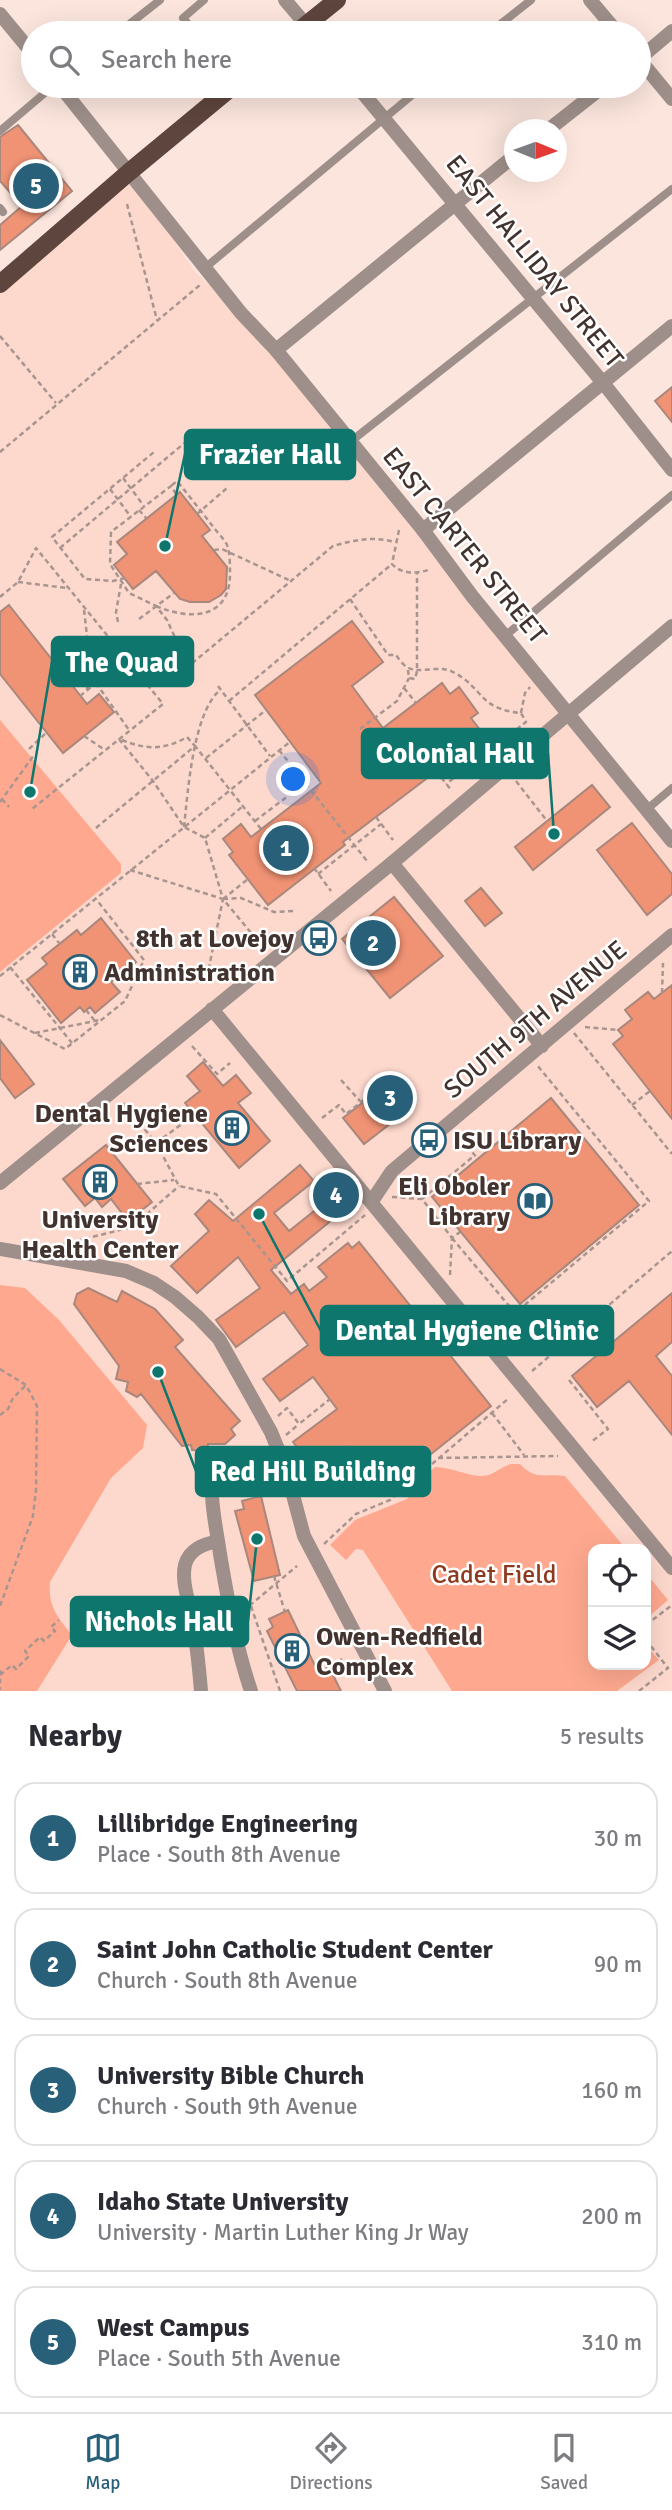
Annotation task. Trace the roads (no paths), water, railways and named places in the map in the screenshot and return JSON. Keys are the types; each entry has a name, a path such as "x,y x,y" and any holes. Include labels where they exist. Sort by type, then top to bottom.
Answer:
{"main road":[{"path":"315,21 337,0"},
{"path":"0,284 219,98"}],"street":[{"path":"285,0 299,21"},
{"path":"590,0 608,21"},
{"path":"0,14 21,39"},
{"path":"651,48 672,30"},
{"path":"651,74 672,99"},
{"name":"EAST CARTER STREET","path":"69,98 241,313 276,350 423,530 505,636 672,841"},
{"name":"EAST HALLIDAY STREET","path":"367,98 672,470"},
{"path":"562,119 589,98"},
{"path":"276,350 504,164"},
{"path":"423,530 672,326"},
{"path":"0,1183 392,863 672,626"},
{"path":"392,863 542,1046"},
{"name":"SOUTH 9TH AVENUE","path":"372,1200 392,1171 672,935"},
{"path":"212,1009 372,1200 672,1568"},
{"path":"0,1250 126,1271 154,1283 175,1297 219,1339 271,1432 286,1469 304,1536 385,1691"},
{"path":"213,1469 212,1505 218,1541 240,1658 251,1691"},
{"path":"201,1691 185,1565 191,1553 203,1544 218,1541"}],"lane":[{"path":"133,21 160,0"},
{"path":"186,21 183,18 204,0"},
{"path":"504,21 531,0"},
{"path":"0,131 39,98"},
{"path":"206,267 407,98"},
{"path":"350,442 672,189"},
{"path":"505,636 672,495"},
{"path":"646,810 672,788"}],"place":[{"name":"West Campus","path":"36,186"},
{"name":"Frazier Hall","path":"165,546"},
{"name":"The Quad","path":"30,792"},
{"name":"Colonial Hall","path":"554,834"},
{"name":"Lillibridge Engineering","path":"286,848"},
{"name":"8th at Lovejoy","path":"319,938"},
{"name":"Saint John Catholic Student Center","path":"373,943"},
{"name":"Administration","path":"80,972"},
{"name":"University Bible Church","path":"390,1098"},
{"name":"Dental Hygiene Sciences","path":"232,1128"},
{"name":"ISU Library","path":"429,1140"},
{"name":"University Health Center","path":"100,1182"},
{"name":"Idaho State University","path":"336,1195"},
{"name":"Eli Oboler Library","path":"535,1201"},
{"name":"Dental Hygiene Clinic","path":"259,1214"},
{"name":"Red Hill Building","path":"158,1372"},
{"name":"Nichols Hall","path":"257,1539"},
{"name":"Owen-Redfield Complex","path":"292,1651"}],"park label":[{"name":"Cadet Field","path":"494,1574"}]}
